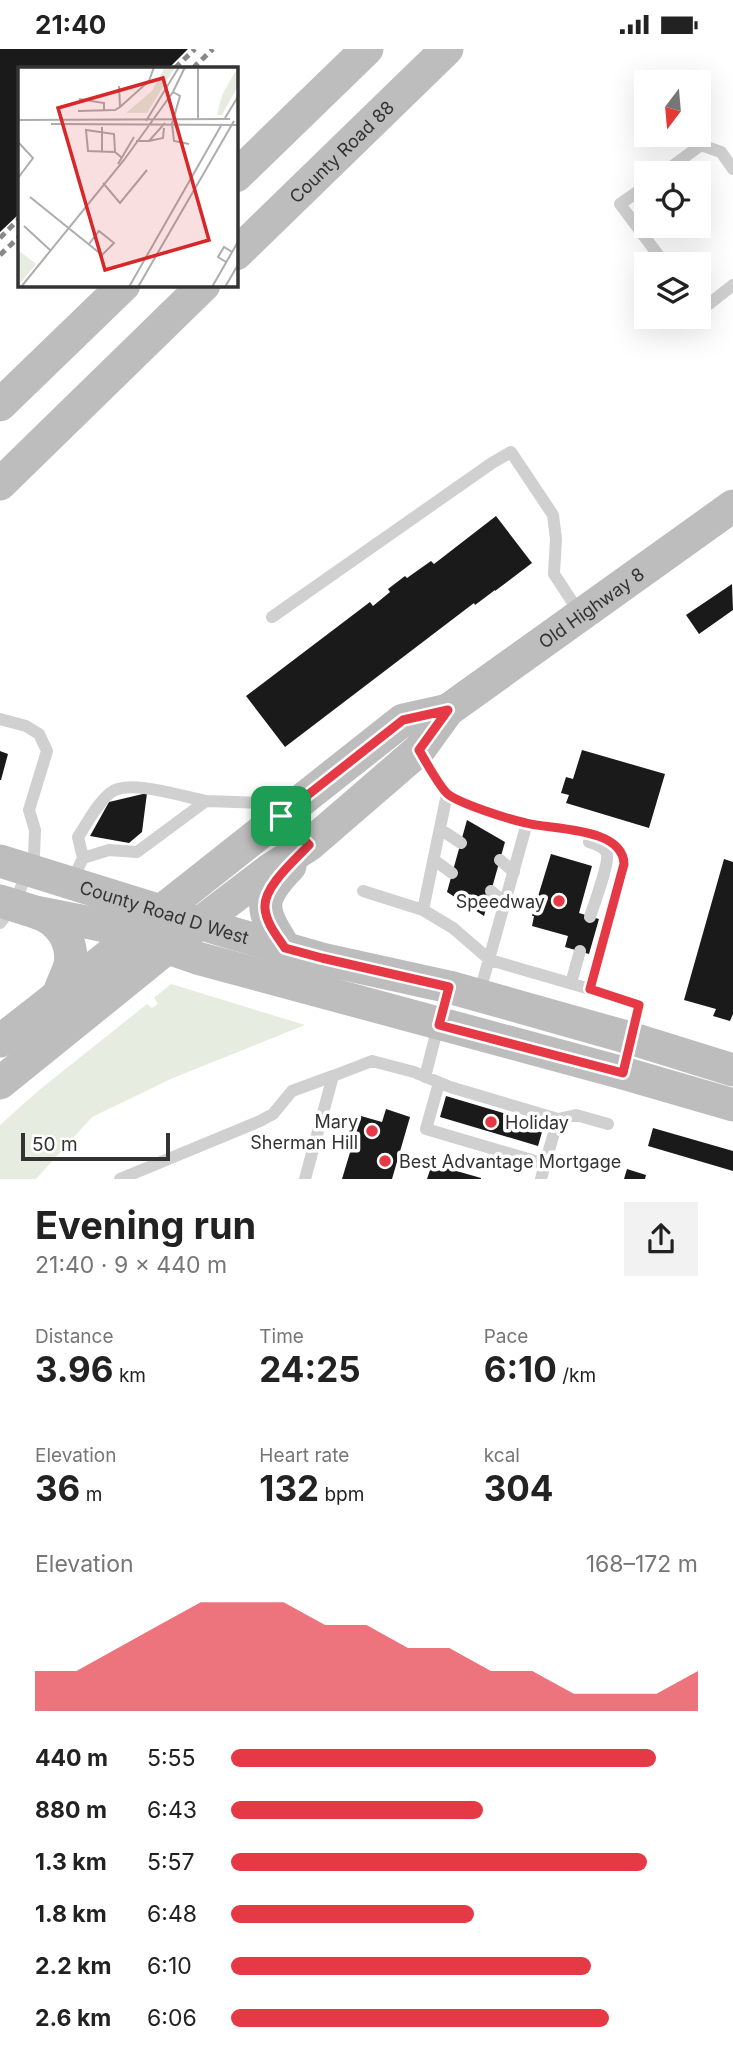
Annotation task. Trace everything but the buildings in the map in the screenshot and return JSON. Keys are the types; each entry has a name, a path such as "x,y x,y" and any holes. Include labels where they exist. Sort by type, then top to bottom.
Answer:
{"main road":[{"path":"238,174 367,49"},
{"name":"County Road 88","path":"238,252 447,49"},
{"path":"0,405 122,287"},
{"path":"0,484 202,287"},
{"name":"Old Highway 8","path":"0,1083 167,948 268,871 309,845 419,750 448,710 733,506"},
{"name":"Old Highway 8","path":"0,1041 403,720 448,710"},
{"path":"285,948 271,927 265,909 266,894 309,845"},
{"name":"County Road D West","path":"15,866 77,871 160,912 322,958 464,991 627,1056 733,1105"},
{"path":"12,910 50,917 65,932 70,963 58,996"},
{"name":"County Road D West","path":"12,910 101,925 197,958 439,1025 627,1056 733,1070"}],"lane":[{"path":"679,161 701,145 721,152 733,169"},
{"path":"634,194 620,204 634,223"},
{"path":"711,302 733,285"},
{"path":"272,617 511,452 553,515 556,539 554,574 581,616"},
{"path":"0,719 26,726 39,734 47,751 29,810 35,849 15,866 12,910"},
{"path":"419,750 447,795 527,823 586,833 609,841 621,850 624,864 590,989"},
{"path":"77,871 78,838 98,806 113,791 133,786 206,801 264,803 309,845"},
{"path":"424,910 447,795"},
{"path":"77,871 109,850 137,852 206,801"},
{"path":"425,1077 439,1025 490,960 527,823"},
{"path":"440,829 461,843"},
{"path":"567,830 578,839 601,846 607,854 590,917"},
{"path":"434,860 452,873"},
{"path":"500,860 514,872"},
{"path":"363,891 424,910 453,928 490,960 639,1005 627,1056"},
{"path":"491,891 505,903"},
{"path":"571,983 580,951"},
{"path":"120,1179 260,1121 273,1114 292,1091 372,1061 558,1119 576,1115 608,1124"},
{"path":"305,1179 333,1076"},
{"path":"439,1083 426,1129 545,1164"},
{"path":"541,1179 558,1119"}],"shaded area":[{"path":"171,984 305,1025 173,1078 92,1117 36,1179 0,1179 0,1125 38,1091 147,1004 152,1008 158,1004 154,998"}],"railway":[{"path":"176,67 195,49"},
{"path":"194,67 213,49"},
{"path":"0,238 18,220"},
{"path":"0,255 18,238"}],"place":[{"name":"Speedway","path":"559,901"},
{"name":"Holiday","path":"491,1122"},
{"name":"Mary Sherman Hill","path":"372,1131"},
{"name":"Best Advantage Mortgage","path":"385,1161"}],"route":[{"path":"448,710 419,750 447,795 527,823 598,836 621,850 624,864 590,989 639,1005 623,1073 439,1025 449,987 285,948 271,927 265,909 266,894 309,845 281,816 403,720 448,710"}]}
